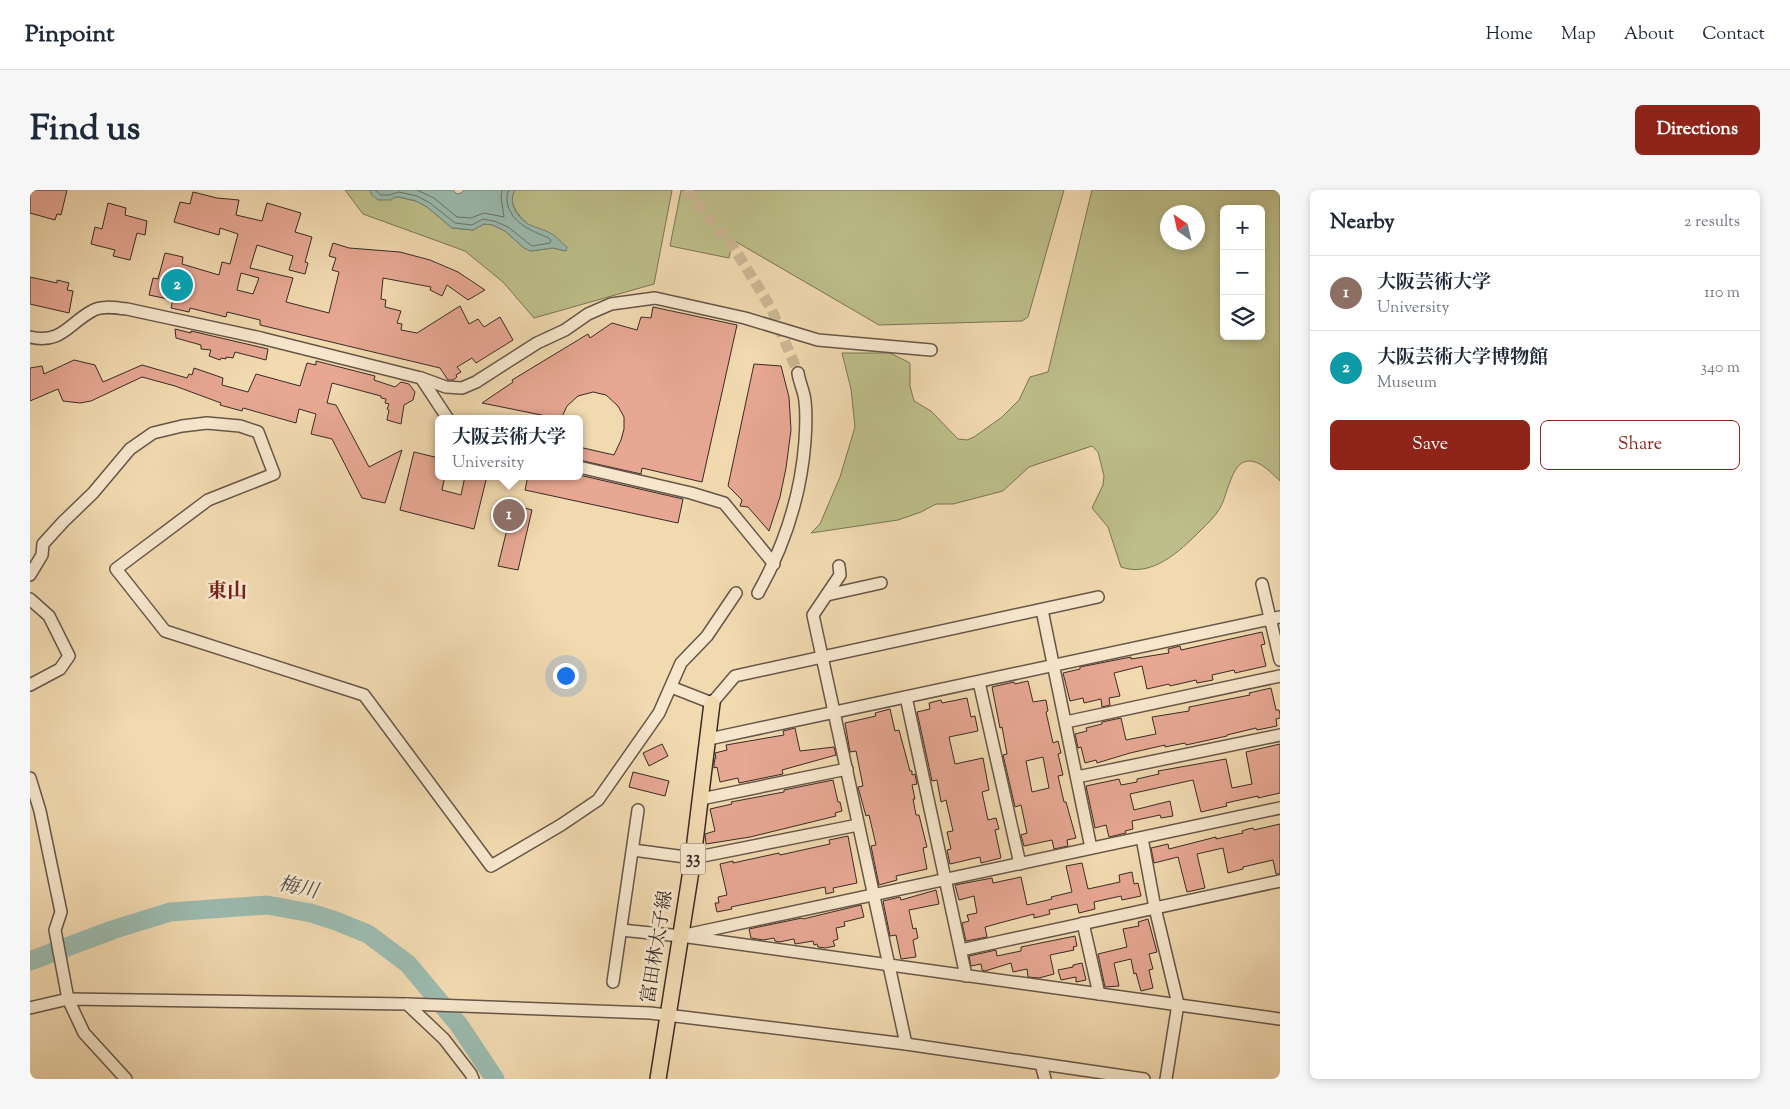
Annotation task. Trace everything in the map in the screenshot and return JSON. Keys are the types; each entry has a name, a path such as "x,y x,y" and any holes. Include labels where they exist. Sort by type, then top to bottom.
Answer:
{"main road":[{"name":"富田林太子線","path":"658,1079 693,858 712,703"}],"street":[{"path":"30,337 43,340 59,335 93,310 106,308 127,309 261,338 421,378 446,387 462,388 476,382 537,344 565,330 588,314 611,304 655,298 745,318 818,340 931,350"},
{"path":"758,593 774,564 791,520 803,462 806,426 804,395 798,373"},
{"path":"421,378 445,415"},
{"path":"30,575 42,555 43,544 93,493 130,449 153,433 182,426 208,423 240,426 258,432 274,474 208,500 116,569 165,631 364,695 491,866 598,800 660,713 681,663 707,636 736,593"},
{"path":"583,468 691,493 724,503 774,564"},
{"path":"839,566 840,575 813,615 906,1044"},
{"path":"827,595 881,583"},
{"path":"1262,584 1276,618 1280,660"},
{"path":"671,687 712,703 735,676 1098,597"},
{"path":"30,599 49,616 69,656 60,669 30,685"},
{"path":"1042,610 1091,848"},
{"path":"708,739 1276,618"},
{"path":"1066,722 1280,676"},
{"path":"979,682 1020,864"},
{"path":"906,697 966,976"},
{"path":"1077,777 1280,734"},
{"path":"701,799 846,769"},
{"path":"30,778 40,811 61,912 55,930 68,999 84,1033 126,1079"},
{"path":"681,936 1280,808"},
{"path":"614,982 638,810"},
{"path":"633,850 693,858 858,825"},
{"path":"1142,838 1155,908 1178,1004 1166,1079"},
{"path":"961,950 1280,881"},
{"path":"1083,924 1099,994"},
{"path":"621,930 681,936 889,964 1280,1019"},
{"path":"30,1008 68,999 422,1004 667,1015 906,1044 1144,1079"},
{"path":"407,1004 444,1039 473,1079"},
{"path":"1041,1064 1045,1079"}],"green space":[{"path":"345,190 370,190 372,195 399,197 416,201 427,207 452,228 473,230 484,224 493,225 505,231 524,248 531,251 553,248 565,251 520,217 514,208 512,199 515,190 672,190 654,284 534,318 503,282 465,251 363,214"},
{"path":"681,190 1064,190 1028,317 1022,321 879,325 733,240 729,258 670,246"},
{"path":"1092,190 1280,190 1280,481 1259,464 1249,461 1244,462 1236,470 1223,503 1211,520 1192,539 1165,561 1144,569 1121,567 1108,527 1092,508 1103,485 1104,476 1098,452 1092,446 1029,467 1003,491 953,504 936,504 921,512 898,520 811,533 820,524 840,477 855,427 851,389 842,353 890,353 910,363 910,386 914,401 931,411 958,439 967,440 974,437 1002,417 1019,400 1030,377 1048,372"}],"water":[{"path":"370,190 453,190 457,194 464,190 515,190 512,200 513,205 521,219 530,225 547,231 567,247 566,251 553,248 531,251 524,248 505,231 493,225 484,224 473,230 452,228 427,207 416,201 399,197 391,200 378,200 372,195"}],"building":[{"path":"30,190 67,190 61,215 57,214 55,220 30,213"},
{"path":"193,192 217,198 239,200 236,215 262,221 267,203 301,213 295,232 312,237 305,262 308,263 305,274 289,270 293,256 257,245 250,268 293,278 286,302 329,313 339,272 332,270 336,258 329,256 333,243 349,248 400,252 430,260 458,272 485,290 468,300 447,285 442,296 430,290 431,287 383,278 381,299 386,300 385,307 401,311 397,323 402,324 401,330 417,333 460,306 469,324 478,319 484,327 500,317 513,340 476,363 472,358 457,367 461,372 453,380 448,380 440,368 260,325 260,320 227,312 226,317 190,308 189,312 171,308 173,300 149,295 153,278 158,279 165,253 183,257 182,264 219,275 222,262 230,264 238,234 220,228 219,235 174,222 180,202 190,204","holes":["241,273 259,278 253,294 237,290"]},
{"path":"108,203 126,208 125,215 147,221 145,235 137,233 130,260 113,256 115,250 91,244 95,227 102,229"},
{"path":"30,277 57,283 57,280 69,283 67,290 73,291 69,313 30,304"},
{"path":"653,307 737,325 702,482 642,468 641,474 583,461 583,448 614,455 621,440 624,429 624,417 618,406 606,395 593,392 578,396 567,406 563,415 541,415 482,403 513,382 512,380 588,334 590,338 612,323 637,330 641,317 651,318"},
{"path":"175,329 268,349 266,360 235,352 233,358 226,357 226,359 221,358 220,360 209,356 211,350 201,349 201,345 176,338"},
{"path":"74,360 95,365 103,382 142,365 187,378 189,374 192,375 194,368 223,378 222,385 248,392 256,374 300,386 307,363 316,365 316,361 375,376 374,380 395,387 401,382 409,384 415,392 413,400 404,405 401,424 387,420 389,404 385,403 386,399 381,398 381,396 332,383 327,403 336,405 369,467 402,450 385,503 362,498 332,439 311,434 316,414 299,409 296,423 243,408 242,411 220,405 221,403 175,386 142,377 91,401 80,403 63,401 58,389 30,401 30,368 42,366 44,374"},
{"path":"754,364 781,366 789,397 791,430 786,468 780,497 769,531 748,507 740,506 742,500 728,486"},
{"path":"414,452 435,457 435,480 444,480 442,490 461,495 464,480 486,480 474,529 400,510"},
{"path":"583,476 683,499 678,523 525,490 527,480 583,480"},
{"path":"513,505 532,510 518,570 498,566"},
{"path":"1262,632 1265,644 1261,645 1266,666 1235,673 1234,670 1212,675 1213,680 1197,683 1196,680 1147,689 1142,666 1114,673 1120,696 1109,698 1110,705 1102,707 1101,699 1084,703 1083,698 1070,701 1063,673 1080,669 1080,667 1131,657 1131,659 1169,653 1168,649 1180,646 1181,650"},
{"path":"1028,681 1033,702 1046,700 1048,711 1046,712 1053,743 1058,741 1061,753 1058,754 1063,775 1058,776 1076,838 1067,840 1068,846 1054,849 1052,840 1024,846 1021,835 1027,833 1021,805 1015,807 1003,755 1007,754 1002,727 1000,728 992,687 1014,682 1015,684","holes":["1043,757 1049,788 1032,792 1026,761"]},
{"path":"1271,688 1276,710 1279,710 1280,714 1280,718 1276,719 1277,726 1257,730 1256,728 1186,745 1185,743 1165,747 1165,745 1097,763 1096,760 1085,763 1081,747 1078,748 1075,734 1087,731 1086,728 1102,724 1102,722 1121,718 1126,740 1156,734 1152,717 1189,711 1189,707 1250,695 1249,693"},
{"path":"967,698 971,717 975,716 978,731 949,737 955,764 983,758 989,790 982,792 988,820 996,818 999,829 995,830 1001,858 981,863 980,857 950,864 947,850 951,849 947,832 953,831 946,800 941,802 937,780 932,781 917,712 930,709 929,703 941,700 942,703"},
{"path":"890,709 895,731 899,730 910,771 912,771 912,775 915,774 917,784 912,785 915,799 913,799 916,815 919,815 927,847 923,848 927,869 896,876 897,880 879,885 871,846 876,845 869,815 866,816 858,787 863,786 856,751 850,752 845,723 876,716 875,713"},
{"path":"795,728 800,751 834,747 836,755 782,770 783,774 739,783 738,778 720,782 717,767 714,768 715,753 727,750 726,745 784,735 783,731"},
{"path":"662,744 668,756 649,766 643,753"},
{"path":"1280,744 1280,793 1226,803 1227,806 1201,812 1193,780 1130,794 1134,810 1170,801 1173,816 1161,818 1160,815 1132,821 1133,829 1125,831 1126,833 1109,837 1106,825 1095,828 1086,786 1119,779 1121,785 1137,782 1137,779 1159,774 1158,771 1226,759 1232,788 1252,784 1246,752"},
{"path":"633,772 669,781 665,796 629,787"},
{"path":"833,780 842,811 835,813 836,816 750,837 706,844 705,834 715,831 710,809 732,804 731,802"},
{"path":"1280,824 1280,874 1276,874 1273,860 1243,867 1243,869 1228,873 1223,848 1197,854 1205,888 1187,892 1178,857 1154,863 1151,848 1168,844 1169,849 1216,837 1216,839 1243,833 1242,831 1248,829 1253,828 1254,830"},
{"path":"848,836 857,883 833,888 834,892 826,894 825,887 731,907 732,909 717,912 715,903 719,903 718,897 727,895 720,864 779,853 780,855 830,844 829,840"},
{"path":"1082,863 1088,889 1120,882 1119,875 1132,872 1134,884 1138,883 1141,896 1122,900 1121,896 1094,902 1095,909 1079,913 1077,904 1049,910 1050,914 1034,918 1034,914 985,927 987,937 966,941 962,923 969,921 967,915 977,913 974,896 959,900 955,885 992,878 993,883 1021,877 1027,905 1072,892 1066,866"},
{"path":"936,890 939,904 909,910 913,929 916,928 918,938 913,940 916,957 901,959 896,935 890,936 883,901 900,897 901,900"},
{"path":"861,905 864,917 844,922 845,926 836,928 838,939 833,941 835,946 818,947 817,944 814,945 813,941 795,944 794,939 779,942 775,941 774,938 763,940 751,938 749,929 803,919"},
{"path":"1148,919 1157,952 1149,954 1153,969 1149,970 1153,988 1141,991 1136,973 1134,974 1131,959 1114,963 1119,986 1105,987 1098,954 1127,947 1123,929 1139,926 1138,922"},
{"path":"1075,936 1077,946 1073,947 1074,950 1050,955 1054,974 1039,978 1028,977 1027,969 1013,972 1011,963 985,971 982,970 981,964 971,966 969,956 996,950 997,956 1021,951 1021,947"},
{"path":"1082,963 1086,980 1076,982 1076,977 1061,980 1058,970"}],"waterway":[{"name":"梅川","path":"30,961 112,930 170,912 267,905 311,913 368,934 408,964 459,1025 495,1079"}],"tunnel":[{"path":"686,190 734,248 771,308 798,373"}],"place":[{"name":"大阪芸術大学博物館","path":"177,285"},
{"name":"大阪芸術大学","path":"509,515"}],"district":[{"name":"東山","path":"227,592"}]}
